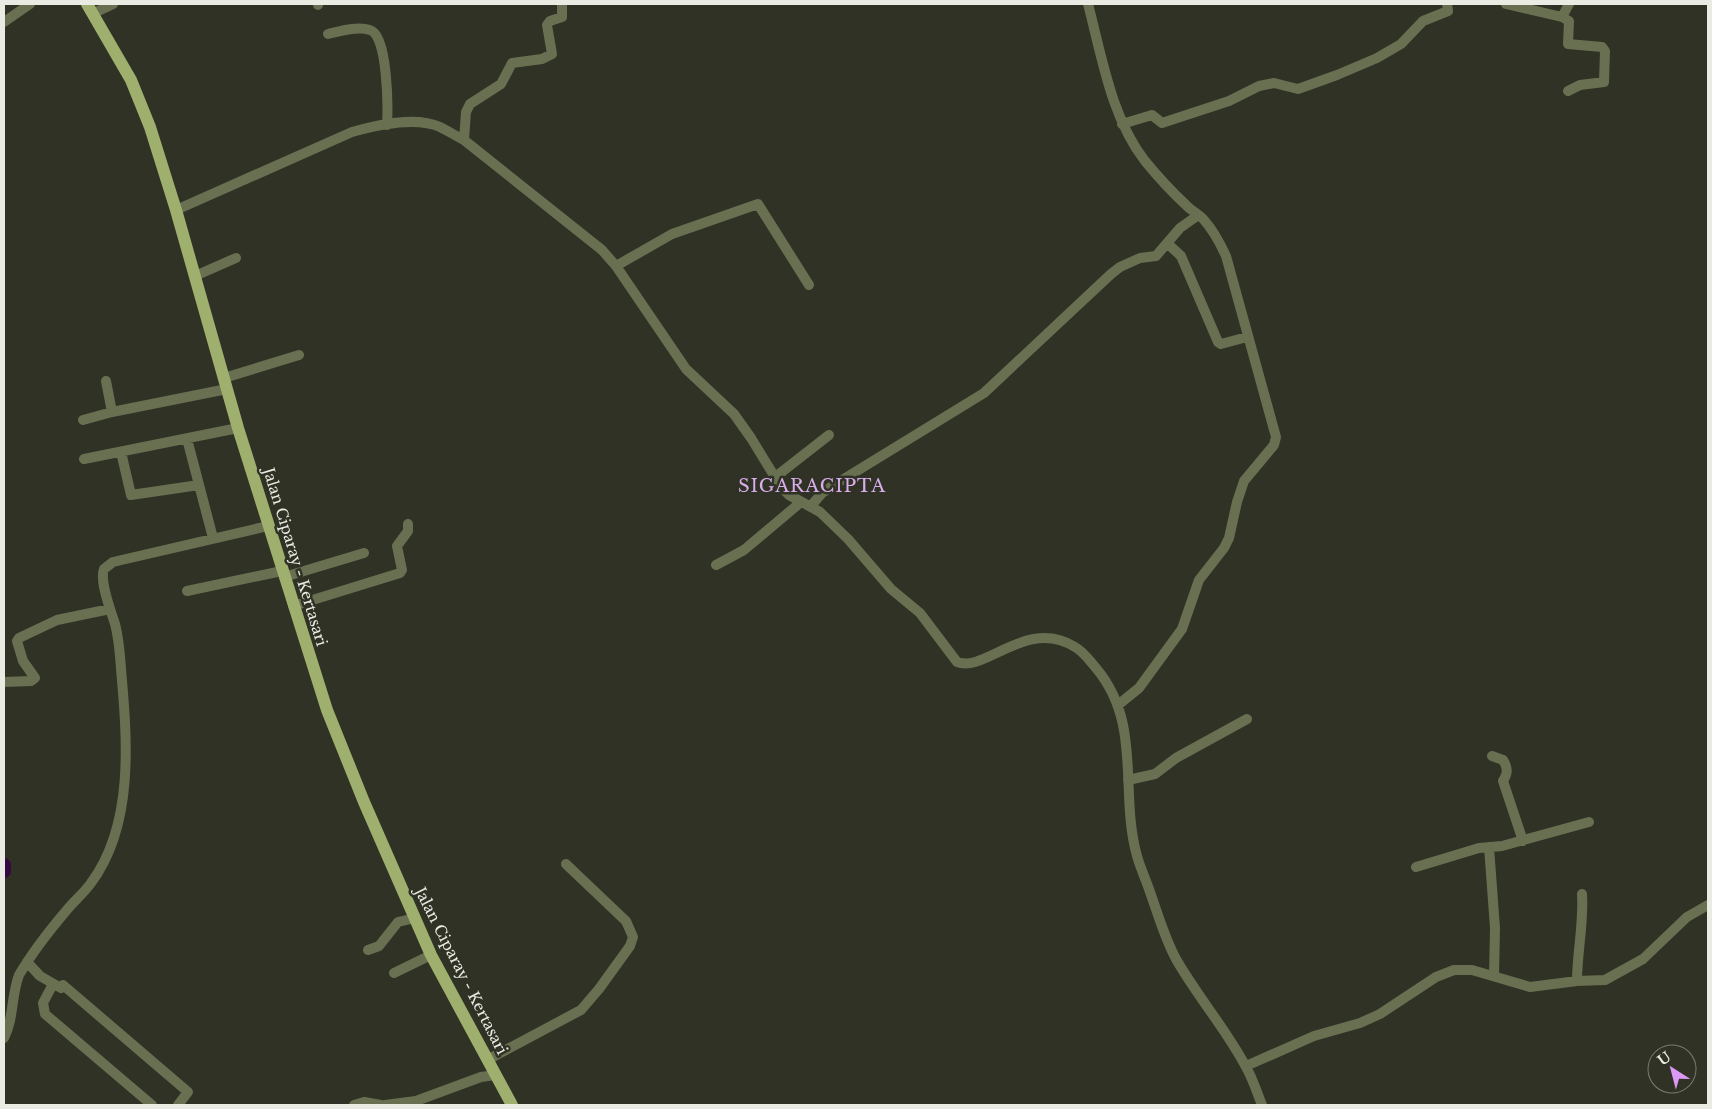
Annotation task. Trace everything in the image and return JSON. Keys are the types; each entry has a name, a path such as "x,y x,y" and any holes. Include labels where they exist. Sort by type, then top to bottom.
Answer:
{"main road":[{"name":"Jalan Ciparay - Kertasari","path":"90,9 131,80 144,110 176,210 268,526 338,741 431,955 512,1105"}],"street":[{"path":"4,22 30,4"},
{"path":"90,9 113,4"},
{"path":"464,140 466,112 475,98 502,84 510,65 514,62 542,59 552,54 547,24 562,17 562,4"},
{"path":"1088,4 1126,133 1145,161 1197,216 1203,218 1226,256 1275,441 1244,480 1229,538 1224,548 1199,580 1182,629 1139,688 1118,705"},
{"path":"1122,124 1152,114 1162,122 1166,122 1230,101 1259,86 1274,83 1298,89 1337,75 1377,58 1401,44 1423,22 1448,11 1447,4"},
{"path":"1506,4 1569,21 1568,44 1602,47 1605,51 1604,82 1580,85 1568,91"},
{"path":"1562,18 1569,4"},
{"path":"328,34 357,29 372,30 379,36 388,90 387,125"},
{"path":"176,210 296,158 343,135 371,127 426,123 440,127 464,140 602,250 616,266 686,369 734,414 751,438 774,478 789,495 811,506 848,539 891,590 920,613 957,662 970,664 1030,640 1062,640 1085,654 1113,690 1128,751 1131,828 1137,857 1157,914 1175,956 1246,1066 1262,1105"},
{"path":"616,266 641,249 687,228 758,204 810,285"},
{"path":"811,506 822,493 834,485 984,393 1111,274 1120,267 1140,258 1156,256 1180,228 1197,216"},
{"path":"1168,244 1181,256 1219,343 1247,337"},
{"path":"195,276 236,258"},
{"path":"83,420 226,384 299,355"},
{"path":"106,381 112,412"},
{"path":"84,459 238,428"},
{"path":"774,478 829,434"},
{"path":"187,438 213,538"},
{"path":"121,452 131,495 199,485"},
{"path":"716,566 744,550 801,502"},
{"path":"293,606 400,573 402,570 397,546 408,532 408,524"},
{"path":"4,1038 9,1026 15,985 27,962 99,870 110,846 123,798 127,755 125,708 119,644 102,572 109,564 268,526"},
{"path":"186,591 283,574 364,553"},
{"path":"4,682 31,681 35,678 22,659 17,641 18,638 57,620 110,609"},
{"path":"1128,780 1155,774 1171,761 1247,720"},
{"path":"1492,756 1503,760 1506,766 1507,772 1503,781 1522,841"},
{"path":"1416,867 1489,847 1522,841 1589,822"},
{"path":"1489,847 1495,928 1494,976"},
{"path":"487,1060 581,1010 599,989 630,946 632,937 626,921 566,864"},
{"path":"1577,981 1577,960 1584,907 1582,894"},
{"path":"1246,1066 1314,1036 1360,1023 1380,1014 1436,977 1454,970 1472,970 1530,987 1577,981 1605,980 1627,969 1659,946 1687,917 1708,905"},
{"path":"368,950 379,946 398,922 414,918"},
{"path":"394,973 431,955"},
{"path":"27,962 40,976 52,984 61,988 63,985 188,1092 178,1105"},
{"path":"52,984 43,1003 45,1014 152,1105"},
{"path":"385,1105 416,1101 481,1077 495,1075"},
{"path":"354,1105 369,1102 381,1105"}],"waterway":[{"path":"4,865 4,871"}],"district":[{"name":"SIGARACIPTA","path":"812,486"}]}
